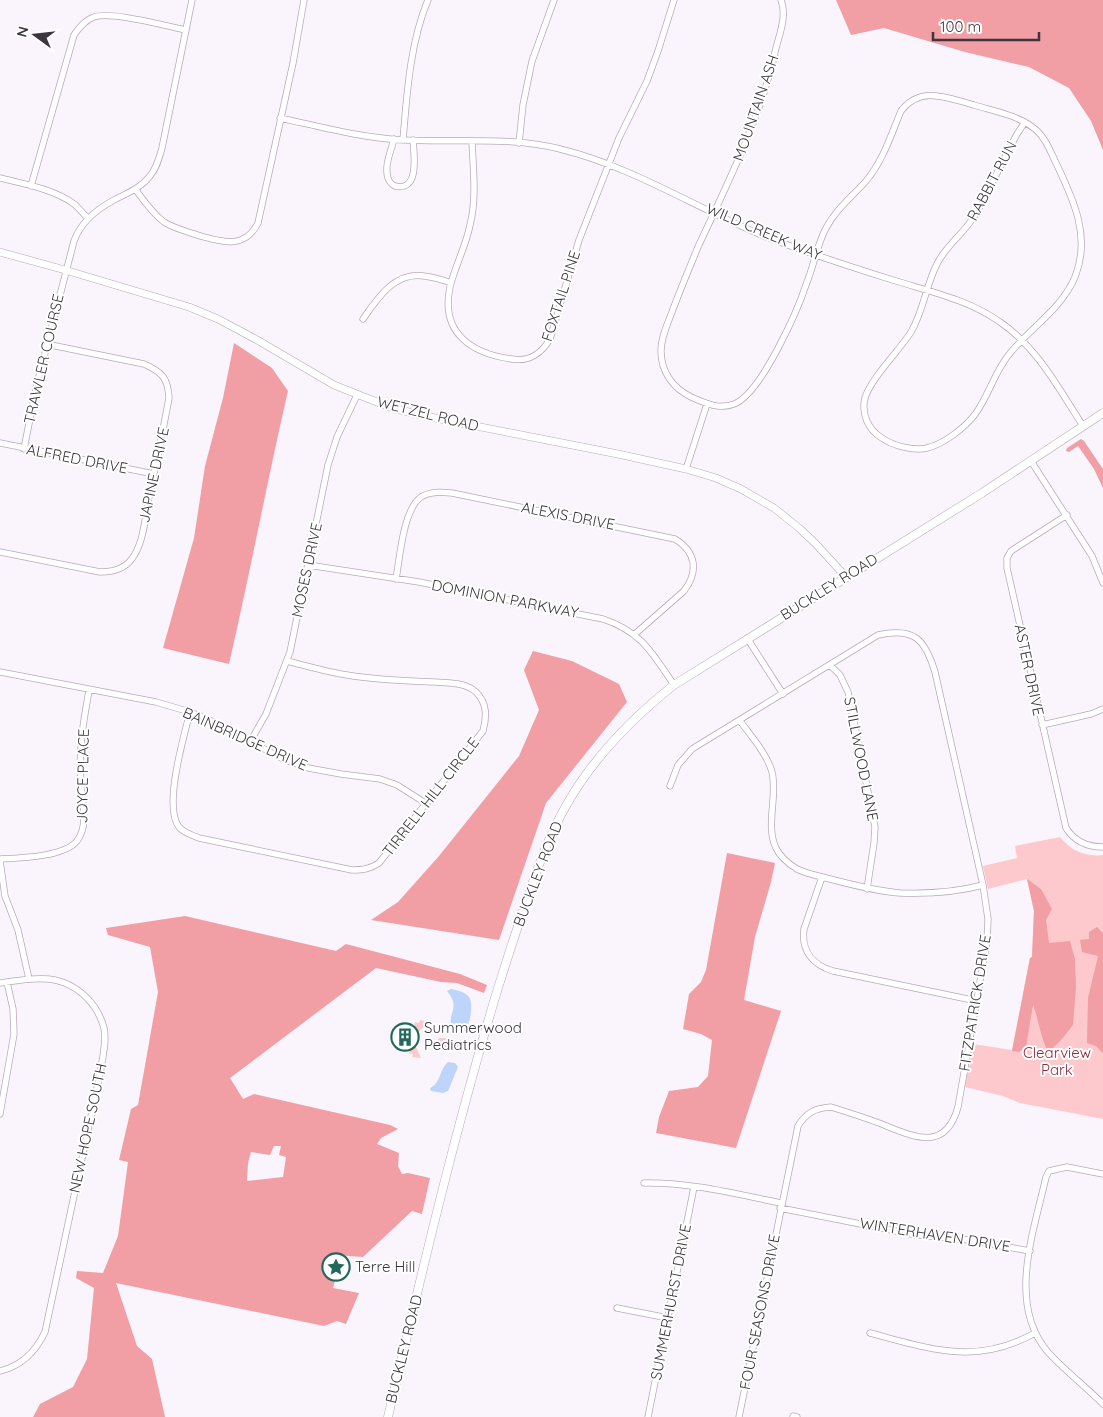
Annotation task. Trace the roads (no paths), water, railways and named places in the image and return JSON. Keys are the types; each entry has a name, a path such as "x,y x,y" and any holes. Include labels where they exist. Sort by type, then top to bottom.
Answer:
{"main road":[{"name":"BUCKLEY ROAD","path":"388,1417 470,1083 506,959 552,832 568,802 591,767 626,726 674,685 982,493 1103,413"}],"street":[{"path":"0,178 61,196 75,204 88,218 102,207 136,190 151,176 162,148 192,0"},
{"path":"136,190 154,214 165,223 183,231 224,242 236,242 243,240 254,230 258,223 304,0"},
{"path":"403,140 415,44 428,0"},
{"path":"519,143 523,105 532,61 554,0"},
{"path":"609,164 619,138 647,81 674,0"},
{"name":"MOUNTAIN ASH","path":"707,404 676,387 667,376 662,364 661,350 664,334 686,274 744,149 765,91 783,18 781,0"},
{"path":"31,186 74,35 78,28 96,16 110,15 186,30"},
{"path":"686,469 707,404 713,406 734,404 749,394 762,375 789,327 808,282 824,231 833,215 867,180 884,152 905,106 918,97 929,95 941,96 1012,116 1025,122"},
{"name":"WILD CREEK WAY","path":"280,118 364,135 403,140 519,143 558,148 609,164 768,237 816,255 960,300 980,309 1002,323 1022,340 1048,371 1083,426"},
{"name":"RABBIT RUN","path":"1025,122 1037,130 1046,142 1078,214 1082,248 1075,277 1059,303 1011,351 998,368 986,397 975,415 945,440 926,448 918,449 886,441 876,435 869,425 864,411 865,398 869,388 909,334 917,320 927,290 937,263 974,216 1025,122"},
{"path":"394,139 387,177 394,186 408,185 412,180 414,168 413,140"},
{"name":"FOXTAIL PINE","path":"472,141 474,201 471,224 451,283 448,300 449,312 454,326 468,345 499,358 518,360 535,356 546,346 550,339 579,240 609,164"},
{"name":"TRAWLER COURSE","path":"24,449 46,344 65,270 77,233 88,218"},
{"name":"WETZEL ROAD","path":"0,252 190,307 218,319 259,341 334,385 392,408 686,469 716,478 741,488 774,508 805,533 846,577"},
{"path":"363,319 391,285 401,278 415,275 425,276 451,283"},
{"name":"JAPINE DRIVE","path":"0,552 100,572 110,572 123,567 130,562 136,553 154,474 169,398 169,387 164,377 157,370 144,364 46,344"},
{"name":"MOSES DRIVE","path":"250,742 266,714 287,661 328,465 340,430 357,395"},
{"name":"ALFRED DRIVE","path":"0,443 154,474"},
{"path":"1031,460 1092,556 1103,584"},
{"name":"ALEXIS DRIVE","path":"396,579 409,513 416,502 423,496 435,492 452,493 675,539 684,544 692,557 694,569 690,583 684,591 635,634"},
{"name":"ASTER DRIVE","path":"1067,515 1011,551 1007,558 1007,568 1066,828 1071,836 1085,845 1103,847"},
{"name":"DOMINION PARKWAY","path":"308,565 396,579 603,619 620,625 635,634 649,649 674,685"},
{"name":"FITZPATRICK DRIVE","path":"670,786 678,764 692,749 878,635 901,633 915,636 922,642 929,653 935,672 983,885 988,919 983,966 958,1107 955,1118 946,1131 938,1136 929,1138 914,1137 831,1107 811,1111 802,1119 798,1126 781,1206"},
{"path":"748,638 783,694"},
{"name":"TIRRELL HILL CIRCLE","path":"190,712 182,743 174,790 173,811 179,826 186,833 291,858 352,870 364,870 379,863 483,731 486,709 482,700 475,691 466,686 453,683 382,680 345,675 287,661"},
{"name":"STILLWOOD LANE","path":"830,665 840,675 848,692 875,827 867,889"},
{"name":"BAINBRIDGE DRIVE","path":"0,672 156,702 190,712 216,723 285,760 308,768 380,779 397,785 427,804"},
{"name":"JOYCE PLACE","path":"0,860 56,852 68,848 76,842 81,833 84,823 81,748 90,690"},
{"path":"1042,725 1091,714 1103,709"},
{"path":"740,721 768,761 774,790 772,829 775,846 788,864 798,870 867,889 901,893 952,891 983,885"},
{"path":"0,860 5,896 18,930 29,979"},
{"path":"822,877 803,937 807,952 814,962 822,968 833,971 977,1001"},
{"name":"NEW HOPE SOUTH","path":"0,983 29,979 53,979 79,990 98,1013 104,1028 105,1043 45,1332 39,1345 28,1356 16,1365 0,1371"},
{"path":"0,1114 14,1034 13,1009 7,982"},
{"path":"1103,1174 1067,1167 1054,1169 1046,1177 1030,1251 1026,1291 1029,1314 1035,1333 1051,1355 1103,1404"},
{"name":"WINTERHAVEN DRIVE","path":"644,1183 667,1182 717,1190 916,1235 969,1240 1030,1251"},
{"name":"SUMMERHURST DRIVE","path":"648,1417 694,1187"},
{"name":"FOUR SEASONS DRIVE","path":"739,1417 781,1206"},
{"path":"617,1308 668,1318"},
{"path":"870,1333 954,1352 974,1352 995,1349 1020,1341 1035,1333"}],"water":[{"path":"451,989 465,994 470,1000 469,1021 463,1033 451,1028 454,1006 447,991"},
{"path":"448,1062 455,1063 458,1067 448,1091 443,1093 431,1091 430,1088 434,1086"}],"place":[{"name":"Summerwood Pediatrics","path":"405,1037"},
{"name":"Terre Hill","path":"336,1267"}],"park label":[{"name":"Clearview Park","path":"1057,1062"}]}
